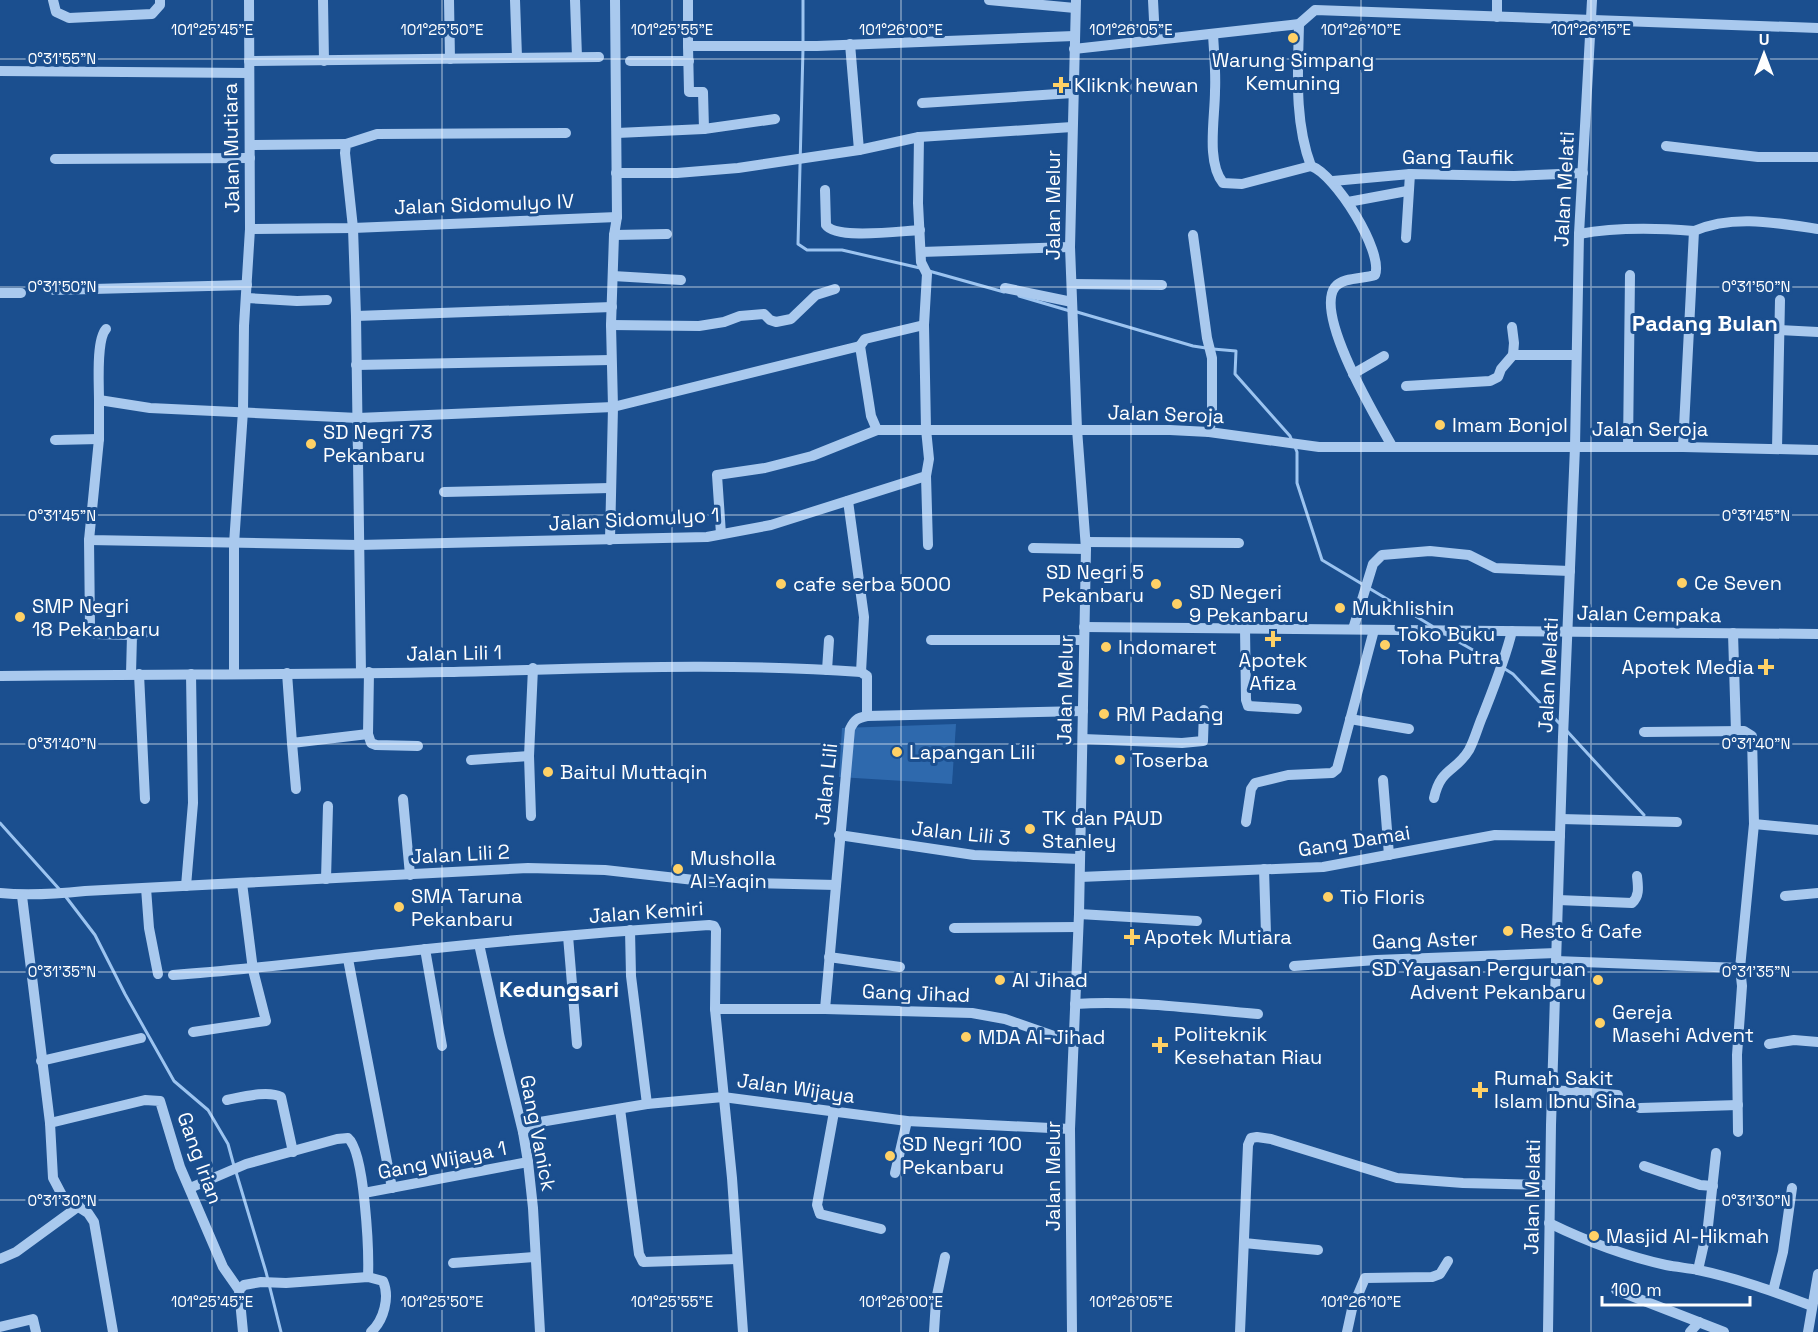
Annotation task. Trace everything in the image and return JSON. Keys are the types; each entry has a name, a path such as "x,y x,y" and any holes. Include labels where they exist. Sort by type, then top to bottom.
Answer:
{"street":[{"path":"53,0 56,12 69,18 152,14 160,5 160,0"},
{"name":"Jalan Mutiara","path":"249,0 250,228 353,228"},
{"path":"323,0 324,60"},
{"path":"449,0 450,58"},
{"path":"515,0 517,57"},
{"path":"575,0 577,57"},
{"path":"610,540 614,407 611,324 614,235 617,217 615,0"},
{"path":"688,0 689,92 703,92 704,129"},
{"path":"989,0 1076,4"},
{"path":"1153,0 1155,40"},
{"path":"1497,0 1497,17"},
{"name":"Jalan Melati","path":"1548,1332 1549,1185 1575,447 1579,234 1592,0"},
{"name":"Jalan Melur","path":"1072,1332 1070,1129 1079,914 1086,545 1077,429 1070,247 1071,127 1076,4"},
{"path":"1392,446 1353,375 1336,331 1332,296 1335,287 1342,282 1375,275 1376,271 1375,259 1357,216 1332,181 1315,167 1306,151 1300,112 1299,24 1315,5 1497,17 1818,28"},
{"path":"1074,48 1299,24"},
{"path":"1213,34 1214,152 1217,175 1223,183 1242,184 1315,167"},
{"path":"688,46 792,47 1074,36"},
{"path":"850,44 859,150"},
{"path":"249,60 599,57"},
{"path":"630,62 688,61"},
{"path":"2,71 249,74"},
{"path":"922,103 1073,93"},
{"path":"617,132 704,129 775,119"},
{"path":"616,173 701,172 859,150 920,137 1071,127"},
{"path":"250,145 346,144 377,134 566,133"},
{"path":"920,137 921,257 927,274 924,325 926,429 929,459 926,476 928,545"},
{"path":"346,144 345,159 353,228 359,545 368,734 371,743 376,745 418,746"},
{"path":"1666,146 1758,157 1818,157"},
{"path":"55,159 250,158"},
{"name":"Gang Taufik","path":"1332,181 1410,174 1514,176 1583,173"},
{"path":"1407,238 1407,191 1410,174"},
{"path":"825,190 826,226 834,232 849,234 920,230"},
{"path":"1348,202 1407,191"},
{"name":"Jalan Sidomulyo IV","path":"353,228 617,217"},
{"path":"1579,234 1599,230 1656,228 1694,231 1716,223 1741,221 1818,230"},
{"path":"234,673 234,544 243,411 244,326 250,228"},
{"path":"1683,447 1694,231"},
{"path":"614,235 667,234"},
{"path":"1193,235 1207,338 1212,358 1212,418 1209,432"},
{"path":"921,257 1070,247"},
{"path":"1628,447 1630,275"},
{"path":"613,276 681,280"},
{"path":"1072,284 1162,285"},
{"path":"54,290 247,285"},
{"path":"1005,288 1072,305"},
{"path":"611,324 699,326 724,322 740,316 764,314 772,321 782,322 791,319 816,295 835,289"},
{"path":"0,293 21,293"},
{"path":"247,298 327,300"},
{"path":"1777,449 1780,300"},
{"path":"356,316 612,307"},
{"path":"99,400 150,408 358,418 614,407 860,346 865,339 924,325"},
{"path":"1406,386 1490,381 1498,377 1501,369 1513,355 1512,327"},
{"path":"106,329 101,346 99,439 90,540 90,626 95,634 144,633"},
{"path":"1779,330 1818,332"},
{"path":"721,534 717,475 765,468 812,456 877,430 871,416 860,346"},
{"path":"1513,355 1576,355"},
{"path":"1353,375 1384,356"},
{"path":"356,365 611,360"},
{"name":"Jalan Seroja","path":"877,430 1077,429 1209,432 1319,447 1683,447 1818,450"},
{"path":"55,440 99,439"},
{"name":"Jalan Sidomulyo 1","path":"90,540 359,545 707,537 771,525 926,476"},
{"path":"444,492 610,488"},
{"path":"848,501 864,617 861,672 867,676 867,716 1083,711"},
{"path":"1034,548 1239,543"},
{"path":"1353,629 1372,564 1383,555 1430,551 1469,555 1495,568 1570,572"},
{"name":"Jalan Cempaka","path":"1084,627 1818,634"},
{"path":"1245,628 1248,706 1297,709"},
{"path":"1246,822 1251,789 1255,783 1288,775 1335,771 1374,630"},
{"path":"1434,798 1437,785 1444,773 1456,766 1468,751 1504,664 1512,631"},
{"path":"1733,633 1736,732"},
{"path":"132,635 145,800"},
{"path":"827,670 829,640"},
{"path":"931,640 1084,640"},
{"name":"Jalan Lili 1","path":"0,676 533,668 750,667 861,672"},
{"path":"531,816 529,756 533,668"},
{"path":"287,673 296,789"},
{"path":"186,886 193,803 191,674"},
{"path":"1083,739 1182,743 1203,741 1204,710"},
{"name":"Jalan Lili","path":"825,1009 850,729 858,718 867,716"},
{"path":"1350,719 1409,729"},
{"path":"1644,732 1744,731 1752,736 1754,824 1740,968 1742,986 1737,1055 1738,1132"},
{"path":"292,743 368,734"},
{"path":"471,760 529,756"},
{"path":"1383,780 1389,855"},
{"path":"403,799 410,875"},
{"path":"326,879 328,806"},
{"path":"1561,819 1677,822"},
{"path":"1754,824 1818,830"},
{"name":"Gang Damai","path":"1080,877 1323,867 1495,835 1560,836"},
{"name":"Jalan Lili 3","path":"839,836 974,855 1080,860"},
{"name":"Jalan Lili 2","path":"22,896 528,868 594,870 712,882 836,885"},
{"path":"1264,869 1266,934"},
{"path":"1558,900 1632,903 1636,899 1638,890 1636,876"},
{"path":"193,1032 266,1021 254,970 242,883"},
{"path":"146,888 149,928 158,974"},
{"path":"0,893 22,896 50,1123 51,1169 55,1185 63,1197 88,1213 94,1222 112,1332"},
{"path":"1785,896 1818,893"},
{"path":"1079,914 1197,921"},
{"name":"Jalan Kemiri","path":"173,975 254,970 425,949 630,930 709,925 716,927 715,1009 732,1178 743,1332"},
{"path":"954,927 1078,927"},
{"path":"630,930 631,976 647,1104"},
{"path":"568,936 577,1044"},
{"name":"Gang Vanick","path":"479,944 528,1162 540,1332"},
{"path":"425,949 442,1046"},
{"path":"829,957 900,967"},
{"name":"Gang Aster","path":"1294,966 1376,960 1556,957 1740,968"},
{"path":"348,959 392,1188"},
{"path":"1076,1004 1098,1002 1258,1014"},
{"name":"Gang Jihad","path":"715,1009 825,1009 983,1014 1023,1024 1074,1043"},
{"path":"41,1061 141,1038"},
{"path":"1769,1044 1794,1040 1818,1042"},
{"path":"1552,1090 1618,1095"},
{"path":"227,1100 264,1095 281,1097 293,1152"},
{"name":"Jalan Wijaya","path":"523,1132 527,1126 534,1123 647,1104 723,1097 907,1121 1070,1129"},
{"name":"Gang Irian","path":"50,1123 146,1100 159,1101 180,1167 223,1267 239,1290 243,1332"},
{"path":"1641,1108 1738,1105"},
{"path":"620,1109 639,1254 643,1262 737,1259"},
{"path":"834,1112 817,1210 820,1214 881,1229"},
{"path":"896,1173 907,1121"},
{"path":"1240,1332 1248,1145 1251,1138 1257,1137 1397,1178 1463,1183 1549,1185"},
{"path":"190,1188 246,1164 348,1138 352,1142 364,1193 369,1260 368,1277"},
{"path":"1698,1270 1708,1226 1716,1153"},
{"name":"Gang Wijaya 1","path":"364,1193 528,1162"},
{"path":"1644,1166 1700,1185 1713,1186"},
{"path":"1773,1291 1783,1252 1792,1188"},
{"path":"0,1259 16,1252 79,1206"},
{"path":"1549,1223 1576,1237 1640,1258 1698,1270 1773,1291 1812,1306"},
{"path":"1244,1243 1318,1250"},
{"path":"453,1263 534,1257"},
{"path":"934,1332 936,1295 945,1257"},
{"path":"1347,1332 1352,1309 1365,1278 1432,1277 1440,1274 1448,1261"},
{"path":"1808,1332 1818,1274"},
{"path":"239,1290 244,1285 261,1282 286,1283 368,1277 383,1281 388,1291 380,1324 371,1332"},
{"path":"1616,1290 1724,1332"},
{"path":"0,1327 30,1318 35,1320 36,1332"},
{"path":"1690,1332 1699,1322"}],"shaded area":[{"name":"Lapangan Lili","path":"956,724 952,784 839,777 842,728"}],"waterway":[{"path":"803,0 803,43"},
{"path":"803,49 798,244 807,250 842,250 920,268"},
{"path":"929,271 1004,292"},
{"path":"1019,296 1070,311"},
{"path":"1077,312 1206,348"},
{"path":"1213,349 1236,351 1235,374 1292,441"},
{"path":"1295,447 1297,483 1322,560 1432,626"},
{"path":"1445,634 1499,665"},
{"path":"1505,669 1513,674 1559,723"},
{"path":"1566,730 1644,815"},
{"path":"0,823 60,890"},
{"path":"66,897 95,935 174,1081 208,1110 228,1144 234,1166"},
{"path":"236,1172 266,1272 281,1332"}],"place":[{"name":"Warung Simpang Kemuning","path":"1293,38"},
{"name":"Kliknk hewan","path":"1061,85"},
{"name":"Imam Bonjol","path":"1440,425"},
{"name":"SD Negri 73 Pekanbaru","path":"311,444"},
{"name":"Ce Seven","path":"1682,583"},
{"name":"cafe serba 5000","path":"781,584"},
{"name":"SD Negri 5 Pekanbaru","path":"1156,584"},
{"name":"SD Negeri 9 Pekanbaru","path":"1177,604"},
{"name":"Mukhlishin","path":"1340,608"},
{"name":"SMP Negri 18 Pekanbaru","path":"20,617"},
{"name":"Apotek Afiza","path":"1273,639"},
{"name":"Toko Buku Toha Putra","path":"1385,645"},
{"name":"Indomaret","path":"1106,647"},
{"name":"Apotek Media","path":"1766,667"},
{"name":"RM Padang","path":"1104,714"},
{"name":"Lapangan Lili","path":"897,752"},
{"name":"Toserba","path":"1120,760"},
{"name":"Baitul Muttaqin","path":"548,772"},
{"name":"TK dan PAUD Stanley","path":"1030,829"},
{"name":"Musholla Al-Yaqin","path":"678,869"},
{"name":"Tio Floris","path":"1328,897"},
{"name":"SMA Taruna Pekanbaru","path":"399,907"},
{"name":"Resto & Cafe","path":"1508,931"},
{"name":"Apotek Mutiara","path":"1132,937"},
{"name":"Al Jihad","path":"1000,980"},
{"name":"SD Yayasan Perguruan Advent Pekanbaru","path":"1598,980"},
{"name":"Gereja Masehi Advent","path":"1600,1023"},
{"name":"MDA Al-Jihad","path":"966,1037"},
{"name":"Politeknik Kesehatan Riau","path":"1160,1045"},
{"name":"Rumah Sakit Islam Ibnu Sina","path":"1480,1090"},
{"name":"SD Negri 100 Pekanbaru","path":"890,1156"},
{"name":"Masjid Al-Hikmah","path":"1594,1236"}],"district":[{"name":"Padang Bulan","path":"1705,323"},
{"name":"Kedungsari","path":"559,989"}]}
